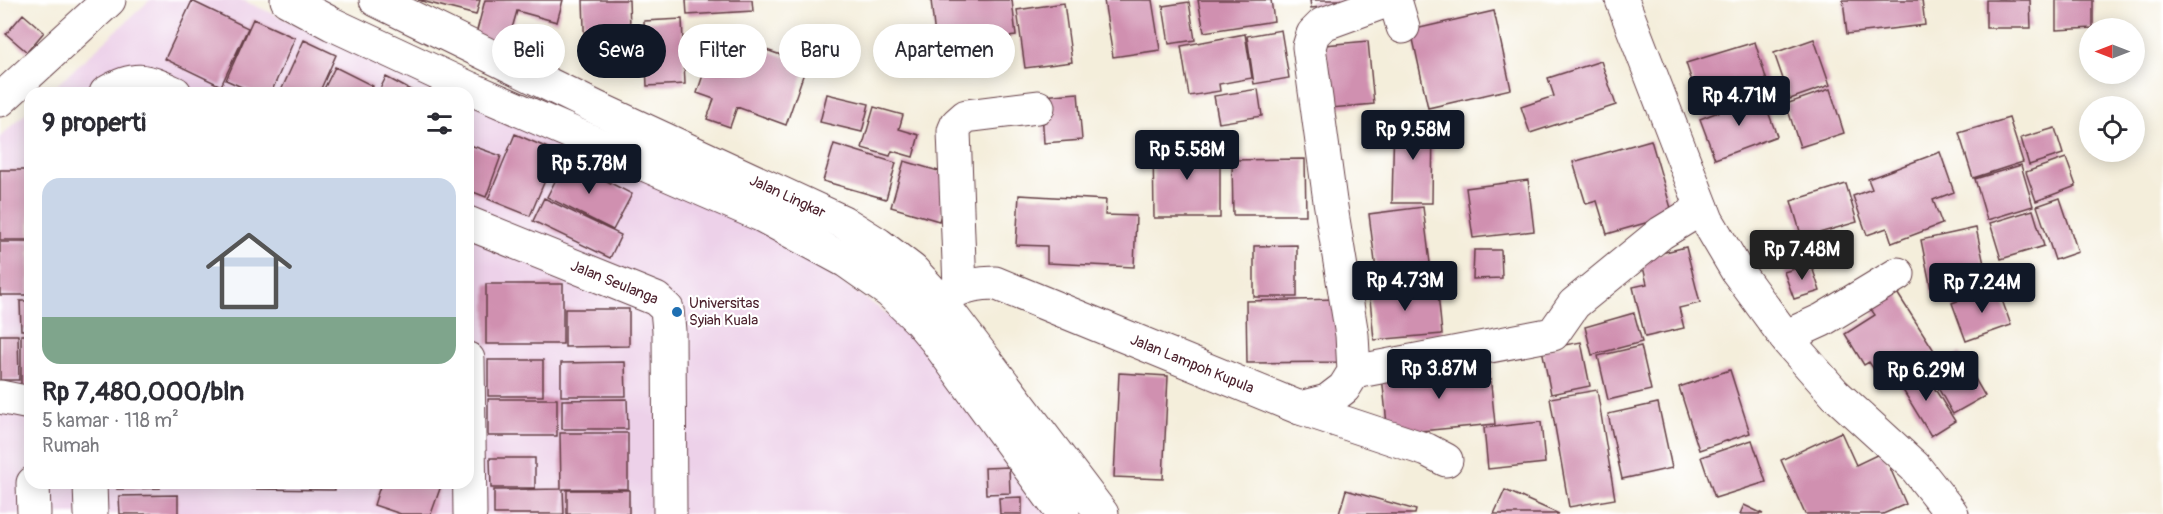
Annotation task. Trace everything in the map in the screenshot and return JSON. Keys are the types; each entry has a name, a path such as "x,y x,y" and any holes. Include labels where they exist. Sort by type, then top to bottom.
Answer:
{"street":[{"path":"0,100 109,0"},
{"path":"287,0 332,24 469,87"},
{"name":"Jalan Lingkar","path":"376,0 597,108 843,222 878,244 912,270 939,302 1101,514"},
{"path":"1622,0 1707,220 1737,271 1785,337 1835,394 1915,467 1952,514"},
{"path":"1299,408 1327,401 1344,388 1354,372 1352,335 1330,201 1309,47 1312,34 1323,24 1396,9"},
{"path":"116,87 144,80 161,87"},
{"path":"474,89 761,215 846,261 890,292 939,302"},
{"path":"1038,107 966,116 957,124 954,131 935,339 1063,514"},
{"path":"1354,372 1553,334 1574,304 1661,233 1702,208"},
{"name":"Jalan Seulanga","path":"474,225 656,299 667,309 670,514"},
{"path":"1785,337 1822,320 1898,274"},
{"name":"Jalan Lampoh Kupula","path":"939,302 977,283 995,283 1299,408 1427,450 1446,460"},
{"path":"0,397 24,402"},
{"path":"33,489 34,514"},
{"path":"90,489 91,514"},
{"path":"470,489 470,514"}],"shaded area":[{"path":"150,0 242,0 440,87 55,87"},
{"name":"Universitas Syiah Kuala","path":"474,102 753,224 913,332 1051,514 0,514 0,137 24,115 24,489 474,489"}],"building":[{"path":"418,0 480,0 476,15"},
{"path":"485,0 563,0 557,22 517,11 513,24 492,24 492,42 475,38"},
{"path":"583,0 629,0 630,24 584,24"},
{"path":"686,0 752,0 753,11 687,15"},
{"path":"931,0 1012,0 1015,24 934,24"},
{"path":"1104,0 1152,0 1160,50 1113,57"},
{"path":"1198,0 1271,0 1274,21 1204,32"},
{"path":"1310,0 1369,0 1369,2 1311,8"},
{"path":"1843,0 1922,0 1925,25 1847,34"},
{"path":"1986,0 2030,0 2031,28 1986,28"},
{"path":"2056,0 2093,0 2093,18 2079,18 2079,29 2056,30"},
{"path":"192,1 248,28 221,86 165,59"},
{"path":"1189,2 1195,40 1169,44 1163,6"},
{"path":"1064,3 1072,62 1025,68 1017,10"},
{"path":"1494,11 1511,89 1428,108 1411,30"},
{"path":"23,14 44,32 27,52 6,34"},
{"path":"253,19 295,38 274,87 242,87 226,80"},
{"path":"682,19 682,24 678,24 678,78 685,78 685,84 647,86 647,78 666,78 666,24 644,24 644,21"},
{"path":"1281,30 1289,78 1254,84 1247,36"},
{"path":"1245,34 1252,78 1219,84 1220,91 1189,96 1181,46"},
{"path":"1814,39 1830,85 1790,99 1774,53"},
{"path":"304,40 336,55 322,87 283,87"},
{"path":"1368,41 1374,104 1331,108 1325,45"},
{"path":"1755,42 1769,88 1701,109 1686,63"},
{"path":"767,50 779,54 779,78 802,78 786,125 737,107 730,127 707,119 714,99 697,93 702,78 767,78"},
{"path":"1601,61 1616,105 1530,133 1521,107 1554,96 1548,78"},
{"path":"335,67 373,86 373,87 325,87"},
{"path":"386,77 405,87 381,87"},
{"path":"1258,89 1262,116 1219,123 1214,96"},
{"path":"1830,89 1844,133 1800,147 1786,104"},
{"path":"1078,93 1082,140 1044,143 1041,96"},
{"path":"827,94 869,104 862,132 820,122"},
{"path":"1762,95 1777,136 1715,159 1700,119"},
{"path":"874,107 903,115 899,129 919,135 913,157 892,151 890,156 862,148"},
{"path":"2009,118 2023,162 1973,178 1959,133"},
{"path":"1394,119 1433,120 1432,203 1392,203"},
{"path":"2055,128 2063,154 2029,165 2021,138"},
{"path":"515,134 557,152 530,216 488,199"},
{"path":"1651,140 1673,215 1607,234 1597,201 1586,204 1573,162"},
{"path":"834,144 896,163 886,199 823,181"},
{"path":"1220,144 1220,218 1154,218 1153,145"},
{"path":"474,146 501,156 486,197 474,192"},
{"path":"1940,152 1954,192 1933,200 1942,224 1892,243 1887,228 1867,235 1853,196 1872,189 1868,179"},
{"path":"2066,158 2076,186 2036,201 2026,172"},
{"path":"1305,159 1306,215 1233,215 1232,160"},
{"path":"566,160 632,194 613,230 547,197"},
{"path":"904,161 952,175 939,221 891,207"},
{"path":"2021,165 2033,206 1987,220 1975,179"},
{"path":"0,170 24,170 24,240 0,240"},
{"path":"1528,180 1534,231 1473,238 1466,188"},
{"path":"1846,184 1857,222 1802,238 1791,201"},
{"path":"1019,195 1106,200 1105,215 1136,216 1134,267 1047,263 1047,246 1016,245"},
{"path":"544,198 621,235 610,258 533,221"},
{"path":"2060,198 2078,252 2055,260 2037,206"},
{"path":"1423,207 1431,271 1377,278 1369,214"},
{"path":"2033,210 2044,246 2001,259 1990,223"},
{"path":"1976,228 1988,282 1932,294 1921,240"},
{"path":"0,242 24,242 24,295 0,295"},
{"path":"1297,245 1297,297 1254,297 1254,246"},
{"path":"1686,247 1700,303 1679,308 1684,328 1645,337 1633,287 1647,284 1641,258"},
{"path":"1474,250 1501,250 1502,278 1473,279"},
{"path":"1811,264 1820,291 1794,299 1784,272"},
{"path":"1437,283 1442,334 1374,340 1369,289"},
{"path":"486,284 563,284 563,344 486,344"},
{"path":"1997,286 2011,325 1966,341 1952,303"},
{"path":"1896,291 1935,352 1899,376 1892,366 1878,375 1869,362 1864,365 1845,334 1875,315 1870,308"},
{"path":"1338,299 1339,362 1247,363 1246,301"},
{"path":"20,301 24,301 24,330 21,330"},
{"path":"565,309 629,309 629,346 565,347"},
{"path":"1634,313 1642,342 1592,355 1585,327"},
{"path":"0,335 18,335 19,380 0,380"},
{"path":"21,335 24,335 24,387 21,387"},
{"path":"1581,342 1590,386 1551,394 1542,349"},
{"path":"1641,346 1651,390 1608,400 1598,356"},
{"path":"1960,353 1985,396 1953,414 1929,372"},
{"path":"488,360 543,360 543,396 488,396"},
{"path":"625,362 626,396 561,396 561,363"},
{"path":"1489,365 1495,424 1388,434 1382,376"},
{"path":"1921,367 1955,421 1931,436 1898,382"},
{"path":"1730,370 1750,433 1699,450 1679,387"},
{"path":"1119,373 1168,376 1163,479 1114,477"},
{"path":"1597,390 1615,499 1569,507 1550,398"},
{"path":"488,399 557,399 557,436 488,436"},
{"path":"627,399 628,429 562,429 562,400"},
{"path":"1658,403 1672,468 1622,479 1608,414"},
{"path":"1541,422 1545,463 1488,469 1484,428"},
{"path":"1841,432 1856,465 1883,452 1906,504 1883,514 1805,514 1781,460"},
{"path":"560,433 628,433 628,489 563,489 564,514 494,514 494,490 561,489"},
{"path":"1752,440 1766,482 1715,498 1701,457"},
{"path":"490,458 535,458 535,488 491,488"},
{"path":"1009,467 1010,493 986,494 985,468"},
{"path":"251,489 335,489 335,490"},
{"path":"379,489 440,489 431,514 401,514 374,505"},
{"path":"567,490 629,490 629,514 567,514"},
{"path":"1346,490 1416,510 1415,514 1339,514"},
{"path":"1505,490 1559,514 1494,514"},
{"path":"178,495 178,514 120,514 119,496"},
{"path":"1022,497 1022,514 1000,514 999,498"},
{"path":"1744,505 1763,514 1740,514"}],"place":[{"name":"Universitas Syiah Kuala","path":"677,312"}]}
